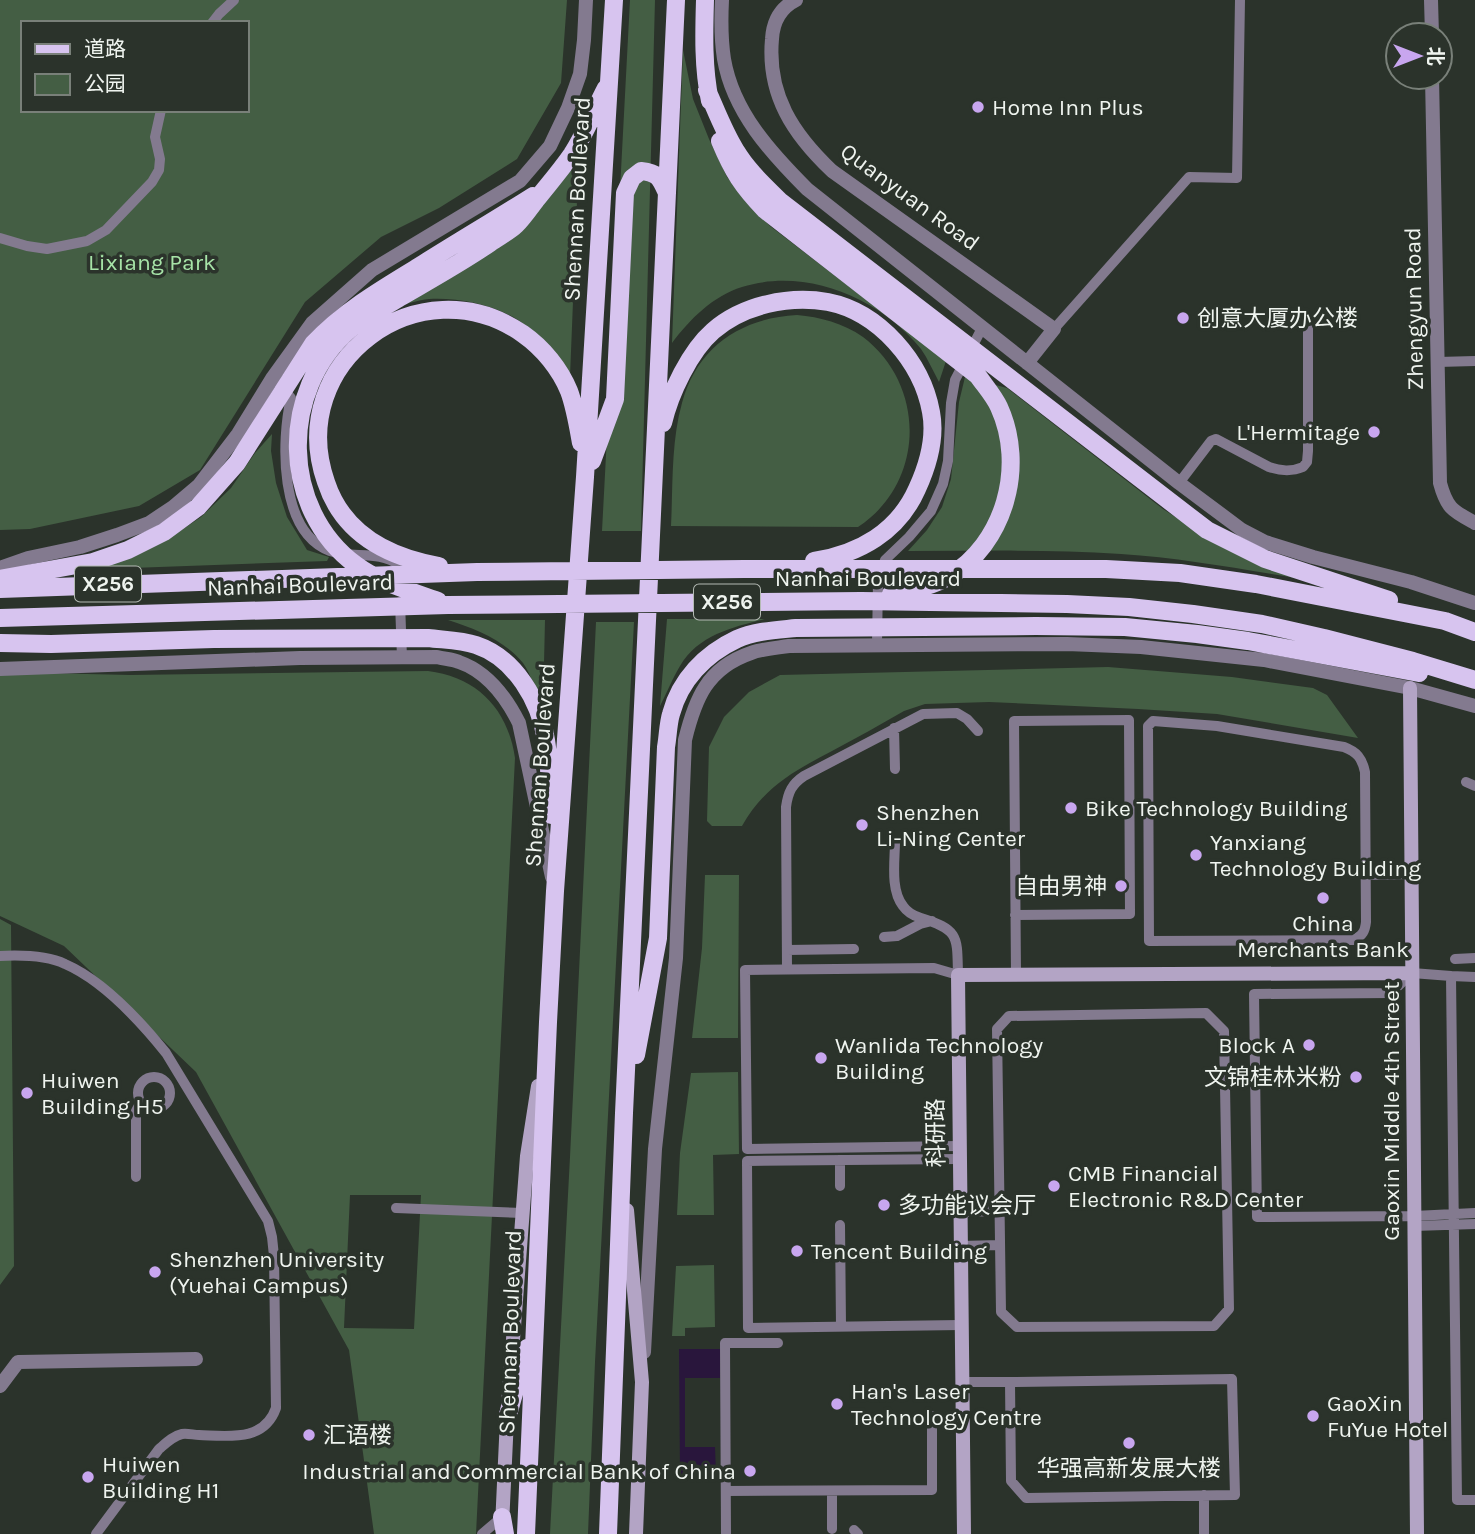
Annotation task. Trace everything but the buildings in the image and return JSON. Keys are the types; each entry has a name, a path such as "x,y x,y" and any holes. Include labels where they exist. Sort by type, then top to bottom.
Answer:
{"main road":[{"name":"Shennan Boulevard","path":"526,1534 555,891 586,477 614,0"},
{"path":"608,1534 624,1113 676,0"},
{"path":"705,0 704,40 708,90 716,131 731,167 747,191 765,210 978,376 999,405 1009,435 1011,475 1004,507 978,554 947,578 861,601"},
{"path":"448,605 380,579 356,565 320,526 307,501 299,475 298,421 305,395 316,370 331,348 350,329 516,225 573,152 609,81"},
{"path":"708,90 736,152 756,178 781,202 1208,530 1265,559 1445,621"},
{"path":"586,477 615,399 625,193 632,178 641,171 653,173 661,179 667,193"},
{"path":"0,579 93,562 128,550 164,532 198,507 237,463 313,344 328,327 384,287 545,189"},
{"path":"656,453 666,413 679,380 698,348 713,331 735,316 768,304 794,300 828,302 856,312 883,331 902,350 924,386 931,414 932,441 926,468 915,495 897,520 877,538 853,552 817,561 744,569"},
{"path":"477,572 429,565 398,556 377,545 357,530 328,491 320,468 317,443 319,413 329,384 345,358 367,337 393,321 421,312 452,309 481,314 509,325 534,342 554,365 569,391 578,425 586,477"},
{"name":"Nanhai Boulevard","path":"0,589 477,572 1106,569 1180,573 1256,584 1445,621 1475,632"},
{"name":"Nanhai Boulevard","path":"0,618 448,605 861,601 1067,604 1129,607 1262,624 1413,661 1475,680"},
{"path":"624,1113 658,938 666,747 670,716 679,690 696,667 714,652 738,638 796,628 1125,627 1248,641 1407,671 1475,680"},
{"path":"0,643 428,638 476,645 508,664 530,694 539,715 546,738 550,774 555,891"},
{"name":"Gaoxin Middle 4th Street","path":"1410,688 1417,1534"},
{"path":"958,975 1412,973"},
{"name":"科研路","path":"958,975 964,1534"},
{"path":"503,1528 507,1418 527,1156 548,1022"},
{"path":"622,1159 642,1382 636,1534"},
{"path":"507,1418 535,1318"}],"street":[{"path":"0,568 28,558 117,536 149,523 173,507 199,485 238,434 273,377 312,323 372,270 520,181 550,146 568,108 580,74 586,0"},
{"path":"722,0 724,61 733,90 748,119 774,156 807,189 1242,530 1265,542 1411,582 1475,603"},
{"name":"Quanyuan Road","path":"796,0 781,10 776,20 772,32 771,61 781,102 804,141 845,180 1054,329"},
{"path":"1431,0 1432,21"},
{"name":"Zhengyun Road","path":"1432,91 1440,483 1445,500 1454,512 1475,523"},
{"path":"1027,363 1054,329"},
{"path":"642,1382 655,1149 676,958 685,740 692,711 706,684 730,662 752,652 789,646 1067,644 1141,647 1264,660 1410,688 1475,706"},
{"path":"0,668 300,658 438,657 458,661 478,671 493,684 507,700 519,723 555,891"},
{"path":"0,1386 18,1362 196,1359"}],"lane":[{"path":"213,21 234,0"},
{"path":"1054,329 1189,177 1237,178 1240,0"},
{"path":"0,238 47,249 87,241 106,230 152,182 159,170 160,159 155,137 161,112"},
{"path":"1179,483 1211,441 1216,439 1277,470 1303,467 1307,462 1308,451 1308,326"},
{"path":"877,644 878,581 885,560 931,511 943,484 948,461 955,380 982,328"},
{"path":"1438,362 1475,361"},
{"path":"273,377 291,398 286,418 286,482 305,532 317,544 332,551 380,556 399,565 402,658"},
{"path":"787,970 786,807 792,787 804,776 923,714 957,713 978,731"},
{"path":"1015,915 1130,914 1129,720 1014,721 1015,915 1016,975"},
{"path":"1153,721 1217,726 1352,750 1363,762 1365,772 1366,875 1365,930 1354,940 1149,941 1148,726 1153,721"},
{"path":"894,728 895,768"},
{"path":"895,841 895,882 902,906 912,914 945,926 953,934 956,941 958,975 934,968 745,970 747,1149 959,1152"},
{"path":"1366,875 1412,874"},
{"path":"884,937 897,936 920,924 933,921"},
{"path":"787,950 854,950"},
{"path":"0,956 45,958 63,963 90,978 149,1032 166,1054 268,1221 272,1237 276,1408 272,1418 265,1427 251,1434 184,1434 172,1438 159,1449 96,1534"},
{"path":"1455,959 1475,958"},
{"path":"1475,977 1412,973 1391,993 1254,994 1257,1217 1455,1220 1475,1224"},
{"path":"1451,976 1457,1500 1475,1500"},
{"path":"1206,1013 1224,1031 1229,1310 1214,1325 1017,1327 1001,1312 1000,1211 997,1030 1009,1016 1206,1013"},
{"path":"167,1085 180,1077"},
{"path":"160,1078 167,1085 169,1095 160,1107 149,1108 141,1102 138,1092 145,1079 160,1078"},
{"path":"135,1177 135,1111 141,1102"},
{"path":"959,1152 840,1160 747,1161 748,1328 961,1325"},
{"path":"840,1160 840,1186"},
{"path":"396,1208 523,1213"},
{"path":"960,1212 1000,1211"},
{"path":"1455,1220 1475,1213"},
{"path":"840,1224 841,1326"},
{"path":"960,1245 1000,1245"},
{"path":"726,1534 724,1343 778,1343"},
{"path":"962,1382 1232,1379 1235,1495 1026,1498 1011,1481 1010,1382"},
{"path":"726,1491 932,1490 932,1416"},
{"path":"832,1491 832,1529"},
{"path":"1204,1495 1204,1534"},
{"path":"482,1534 503,1528"}],"green space":[{"name":"Lixiang Park","path":"0,0 567,0 561,83 517,159 439,208 381,237 305,302 200,470 139,506 30,529 0,530"},
{"path":"630,0 655,0 641,531 602,531"},
{"path":"683,50 693,99 727,177 770,226 946,361 939,382 921,349 885,315 840,291 816,284 766,282 731,291 703,309 672,343"},
{"path":"579,151 570,377 527,327 494,308 467,301 441,299 397,306 530,218 552,195"},
{"path":"797,315 831,322 863,337 884,357 899,381 907,407 910,434 906,460 896,486 880,508 858,527 671,526 678,418 689,383 698,366 710,351 740,329 777,317"},
{"path":"965,377 1007,388 1163,509 1214,542 1301,579 1189,561 1121,554 908,551 927,530 942,507 951,479 959,402"},
{"path":"272,434 271,451 276,483 287,517 307,550 329,557 327,561 104,569 112,560 168,539 201,517 231,488"},
{"path":"667,619 765,619 729,629 696,647 680,666 660,706"},
{"path":"448,620 545,620 543,708 529,673 515,655 489,636"},
{"path":"596,622 634,622 588,1534 550,1534 570,1157"},
{"path":"1108,667 1232,677 1313,688 1327,695 1358,738 1217,714 989,702 925,704 904,711 781,781 760,801 742,826 712,826 707,821 709,747 724,717 749,692 780,675"},
{"path":"428,671 446,674 475,688 487,698 505,725 515,758 476,1534 374,1534 349,1350 196,1072 64,946 0,916 0,672 130,675","holes":["350,1195 421,1195 414,1329 344,1328"]},
{"path":"705,875 739,875 738,1038 692,1038 702,948"},
{"path":"0,919 11,925 14,1266 0,1285"},
{"path":"738,1072 739,1154 713,1155 714,1215 677,1215 680,1153 691,1073"},
{"path":"714,1265 715,1327 685,1328 685,1336 672,1336 676,1266"}],"shaded area":[{"path":"679,1349 720,1349 720,1378 685,1378 685,1447 715,1447 716,1474 680,1474"}],"place":[{"name":"Home Inn Plus","path":"978,107"},
{"name":"创意大厦办公楼","path":"1183,318"},
{"name":"L'Hermitage","path":"1374,432"},
{"name":"Bike Technology Building","path":"1071,808"},
{"name":"Shenzhen Li-Ning Center","path":"862,825"},
{"name":"Yanxiang Technology Building","path":"1196,855"},
{"name":"自由男神","path":"1121,886"},
{"name":"China Merchants Bank","path":"1323,898"},
{"name":"Block A","path":"1309,1045"},
{"name":"Wanlida Technology Building","path":"821,1058"},
{"name":"文锦桂林米粉","path":"1356,1077"},
{"name":"Huiwen Building H5","path":"27,1093"},
{"name":"CMB Financial Electronic R&D Center","path":"1054,1186"},
{"name":"多功能议会厅","path":"884,1205"},
{"name":"Tencent Building","path":"797,1251"},
{"name":"Shenzhen University (Yuehai Campus)","path":"155,1272"},
{"name":"Han's Laser Technology Centre","path":"837,1404"},
{"name":"GaoXin FuYue Hotel","path":"1313,1416"},
{"name":"汇语楼","path":"309,1435"},
{"name":"华强高新发展大楼","path":"1129,1443"},
{"name":"Industrial and Commercial Bank of China","path":"750,1471"},
{"name":"Huiwen Building H1","path":"88,1477"}]}
